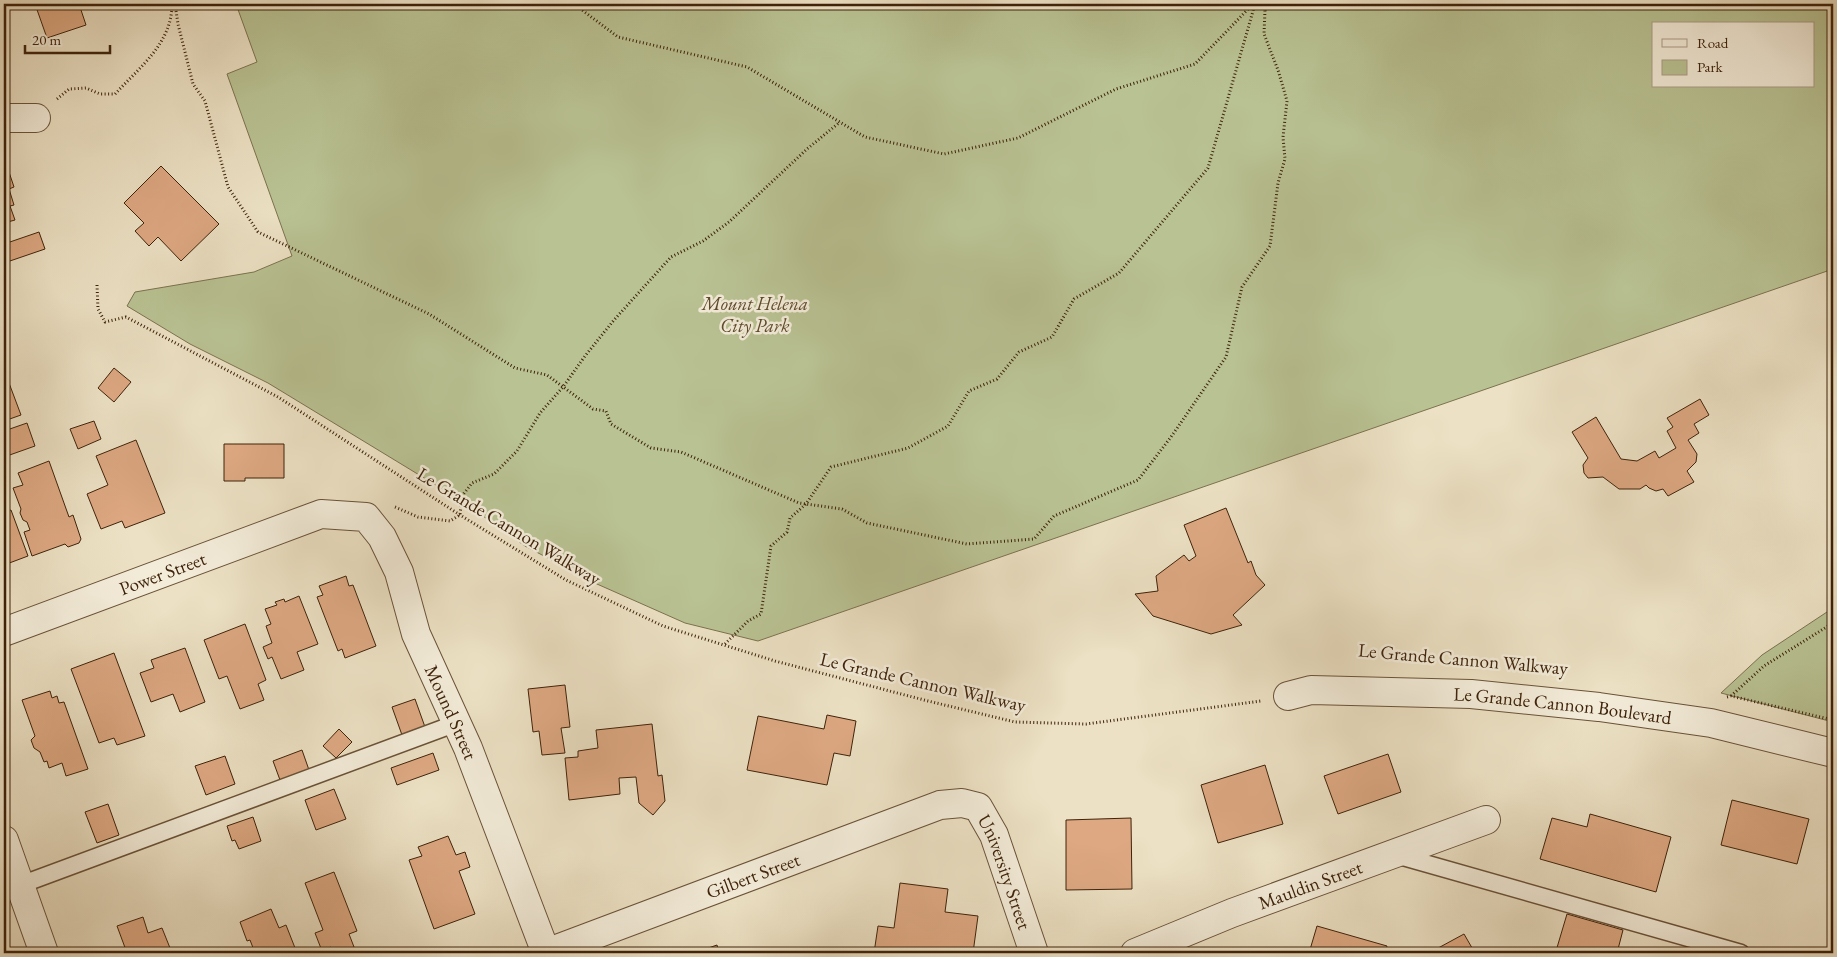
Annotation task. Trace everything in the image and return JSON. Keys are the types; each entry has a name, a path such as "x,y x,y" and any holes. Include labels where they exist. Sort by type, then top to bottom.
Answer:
{"street":[{"path":"4,118 36,118"},
{"name":"Power Street","path":"4,632 321,514 366,517"},
{"name":"Mound Street","path":"366,517 382,538 399,572 416,634 468,748 546,953"},
{"name":"Le Grande Cannon Boulevard","path":"1288,696 1311,690 1471,694 1599,707 1710,723 1833,753"},
{"name":"Gilbert Street","path":"546,953 940,805 962,803"},
{"name":"University Street","path":"962,803 978,807 994,835 1034,953"},
{"name":"Mauldin Street","path":"1135,953 1232,913 1486,820"},
{"path":"4,840 12,888 44,953"}],"lane":[{"path":"12,888 457,724"},
{"path":"1394,854 1741,953"}],"path":[{"path":"36,118 69,89 86,88 100,94 115,94 160,46 172,18 173,4"},
{"path":"173,4 193,84 205,101 228,187 258,232 430,314 515,368 547,375 593,409 606,411 611,424 651,448 682,452 799,503 842,509 867,523 967,544 1034,539 1054,516 1138,480 1171,437 1226,357 1242,287 1270,246 1278,184 1285,159 1283,137 1287,101 1278,70 1264,34 1267,4"},
{"path":"574,4 618,37 747,68 864,137 944,154 1018,138 1116,89 1195,64 1255,4"},
{"path":"1255,4 1265,10"},
{"path":"725,644 748,621 761,614 772,546 787,532 790,518 806,504 831,467 908,448 948,426 969,391 997,379 1018,352 1052,337 1074,299 1119,273 1208,168 1255,4"},
{"path":"366,517 372,506 378,502 387,503 418,517 450,522 460,515 462,496 472,483 494,474 517,451 540,413 563,387 614,320 671,257 703,241 729,222 806,149 840,122"},
{"name":"Le Grande Cannon Walkway","path":"97,285 98,309 105,322 126,317 278,397 460,515 566,580 663,626 775,661 1015,722 1086,724 1228,706 1288,696"},
{"path":"1731,696 1764,666 1833,623"},
{"path":"1723,697 1731,696 1833,720"}],"green space":[{"name":"Mount Helena City Park","path":"236,4 1833,4 1833,269 758,641 685,623 597,584 525,546 462,501 268,383 190,344 127,306 135,292 254,272 292,256 227,74 257,62"},
{"path":"1833,608 1833,722 1721,693 1762,655"}],"building":[{"path":"35,4 79,4 86,25 47,38"},
{"path":"4,163 6,163 14,187 9,189 14,205 10,206 15,220 4,223"},
{"path":"161,166 219,224 181,261 158,237 149,246 135,231 144,223 124,203"},
{"path":"39,232 45,249 4,263 4,244"},
{"path":"114,368 131,382 114,402 98,388"},
{"path":"9,383 21,415 4,421 4,385"},
{"path":"1700,399 1709,415 1694,424 1699,433 1688,440 1697,454 1696,462 1687,471 1694,482 1668,496 1663,489 1656,491 1646,485 1640,489 1619,489 1603,477 1588,478 1584,473 1583,465 1588,458 1572,432 1596,417 1621,459 1637,461 1655,451 1659,458 1676,448 1667,431 1673,427 1667,418"},
{"path":"94,421 101,439 78,449 70,429"},
{"path":"27,423 35,446 4,457 4,431"},
{"path":"136,440 165,513 125,528 122,521 101,529 87,494 108,485 96,456"},
{"path":"224,444 284,444 284,478 245,478 245,481 224,481"},
{"path":"49,461 69,517 73,515 81,539 79,543 68,547 65,544 32,556 24,532 30,530 20,513 21,509 13,488 23,485 18,473"},
{"path":"1226,508 1248,563 1251,561 1256,575 1265,585 1233,615 1242,625 1211,634 1153,616 1135,594 1158,591 1156,576 1184,555 1189,561 1196,556 1184,525"},
{"path":"11,510 28,556 4,565 4,512"},
{"path":"346,576 349,586 353,585 376,646 345,658 342,649 338,651 317,597 323,595 319,586"},
{"path":"299,596 318,644 297,652 304,670 281,679 272,657 268,659 263,647 272,643 266,626 271,624 265,609 277,605 275,602 284,599 285,602"},
{"path":"245,624 266,680 258,684 264,700 240,709 227,676 219,679 204,640"},
{"path":"185,648 205,702 180,712 173,694 151,702 140,673 154,668 151,660"},
{"path":"114,653 145,736 117,745 114,738 99,743 71,669"},
{"path":"565,685 570,727 561,728 565,753 542,755 539,731 533,732 528,689"},
{"path":"50,691 52,698 57,696 59,703 64,702 88,769 66,776 62,763 49,768 47,761 44,762 40,752 34,748 31,740 35,736 22,700"},
{"path":"415,699 425,727 402,735 392,707"},
{"path":"827,715 856,721 850,756 834,753 827,785 747,770 758,716 824,729"},
{"path":"652,724 658,776 662,775 665,801 653,815 639,803 636,777 619,778 620,794 569,800 565,758 578,757 578,751 598,748 596,730"},
{"path":"339,729 352,742 336,758 323,746"},
{"path":"302,750 309,770 280,780 273,761"},
{"path":"433,753 439,770 397,785 391,768"},
{"path":"1388,754 1401,792 1338,814 1324,776"},
{"path":"225,756 235,784 206,795 195,766"},
{"path":"1265,765 1283,824 1218,843 1201,785"},
{"path":"334,789 346,819 316,830 305,800"},
{"path":"1732,800 1809,819 1797,864 1721,845"},
{"path":"108,804 119,835 97,843 85,812"},
{"path":"1590,814 1671,837 1656,892 1540,859 1552,818 1587,827"},
{"path":"253,817 261,841 239,849 235,840 232,841 227,826"},
{"path":"1131,818 1132,889 1066,890 1066,820"},
{"path":"448,836 456,855 465,852 470,867 459,871 475,914 434,929 409,860 422,856 418,847"},
{"path":"334,872 357,931 349,934 354,947 336,953 333,953 331,947 322,951 315,933 323,930 305,883"},
{"path":"900,883 948,889 945,912 978,916 973,953 923,949 922,953 874,953 878,926 894,928"},
{"path":"271,909 279,928 286,925 297,953 255,953 250,940 247,941 240,922"},
{"path":"1567,914 1623,930 1617,953 1566,953 1556,951"},
{"path":"143,917 148,933 162,928 172,953 127,953 117,926"},
{"path":"1317,926 1387,946 1385,953 1309,953"},
{"path":"1464,934 1475,953 1429,953"},
{"path":"717,945 719,953 694,953"}]}
